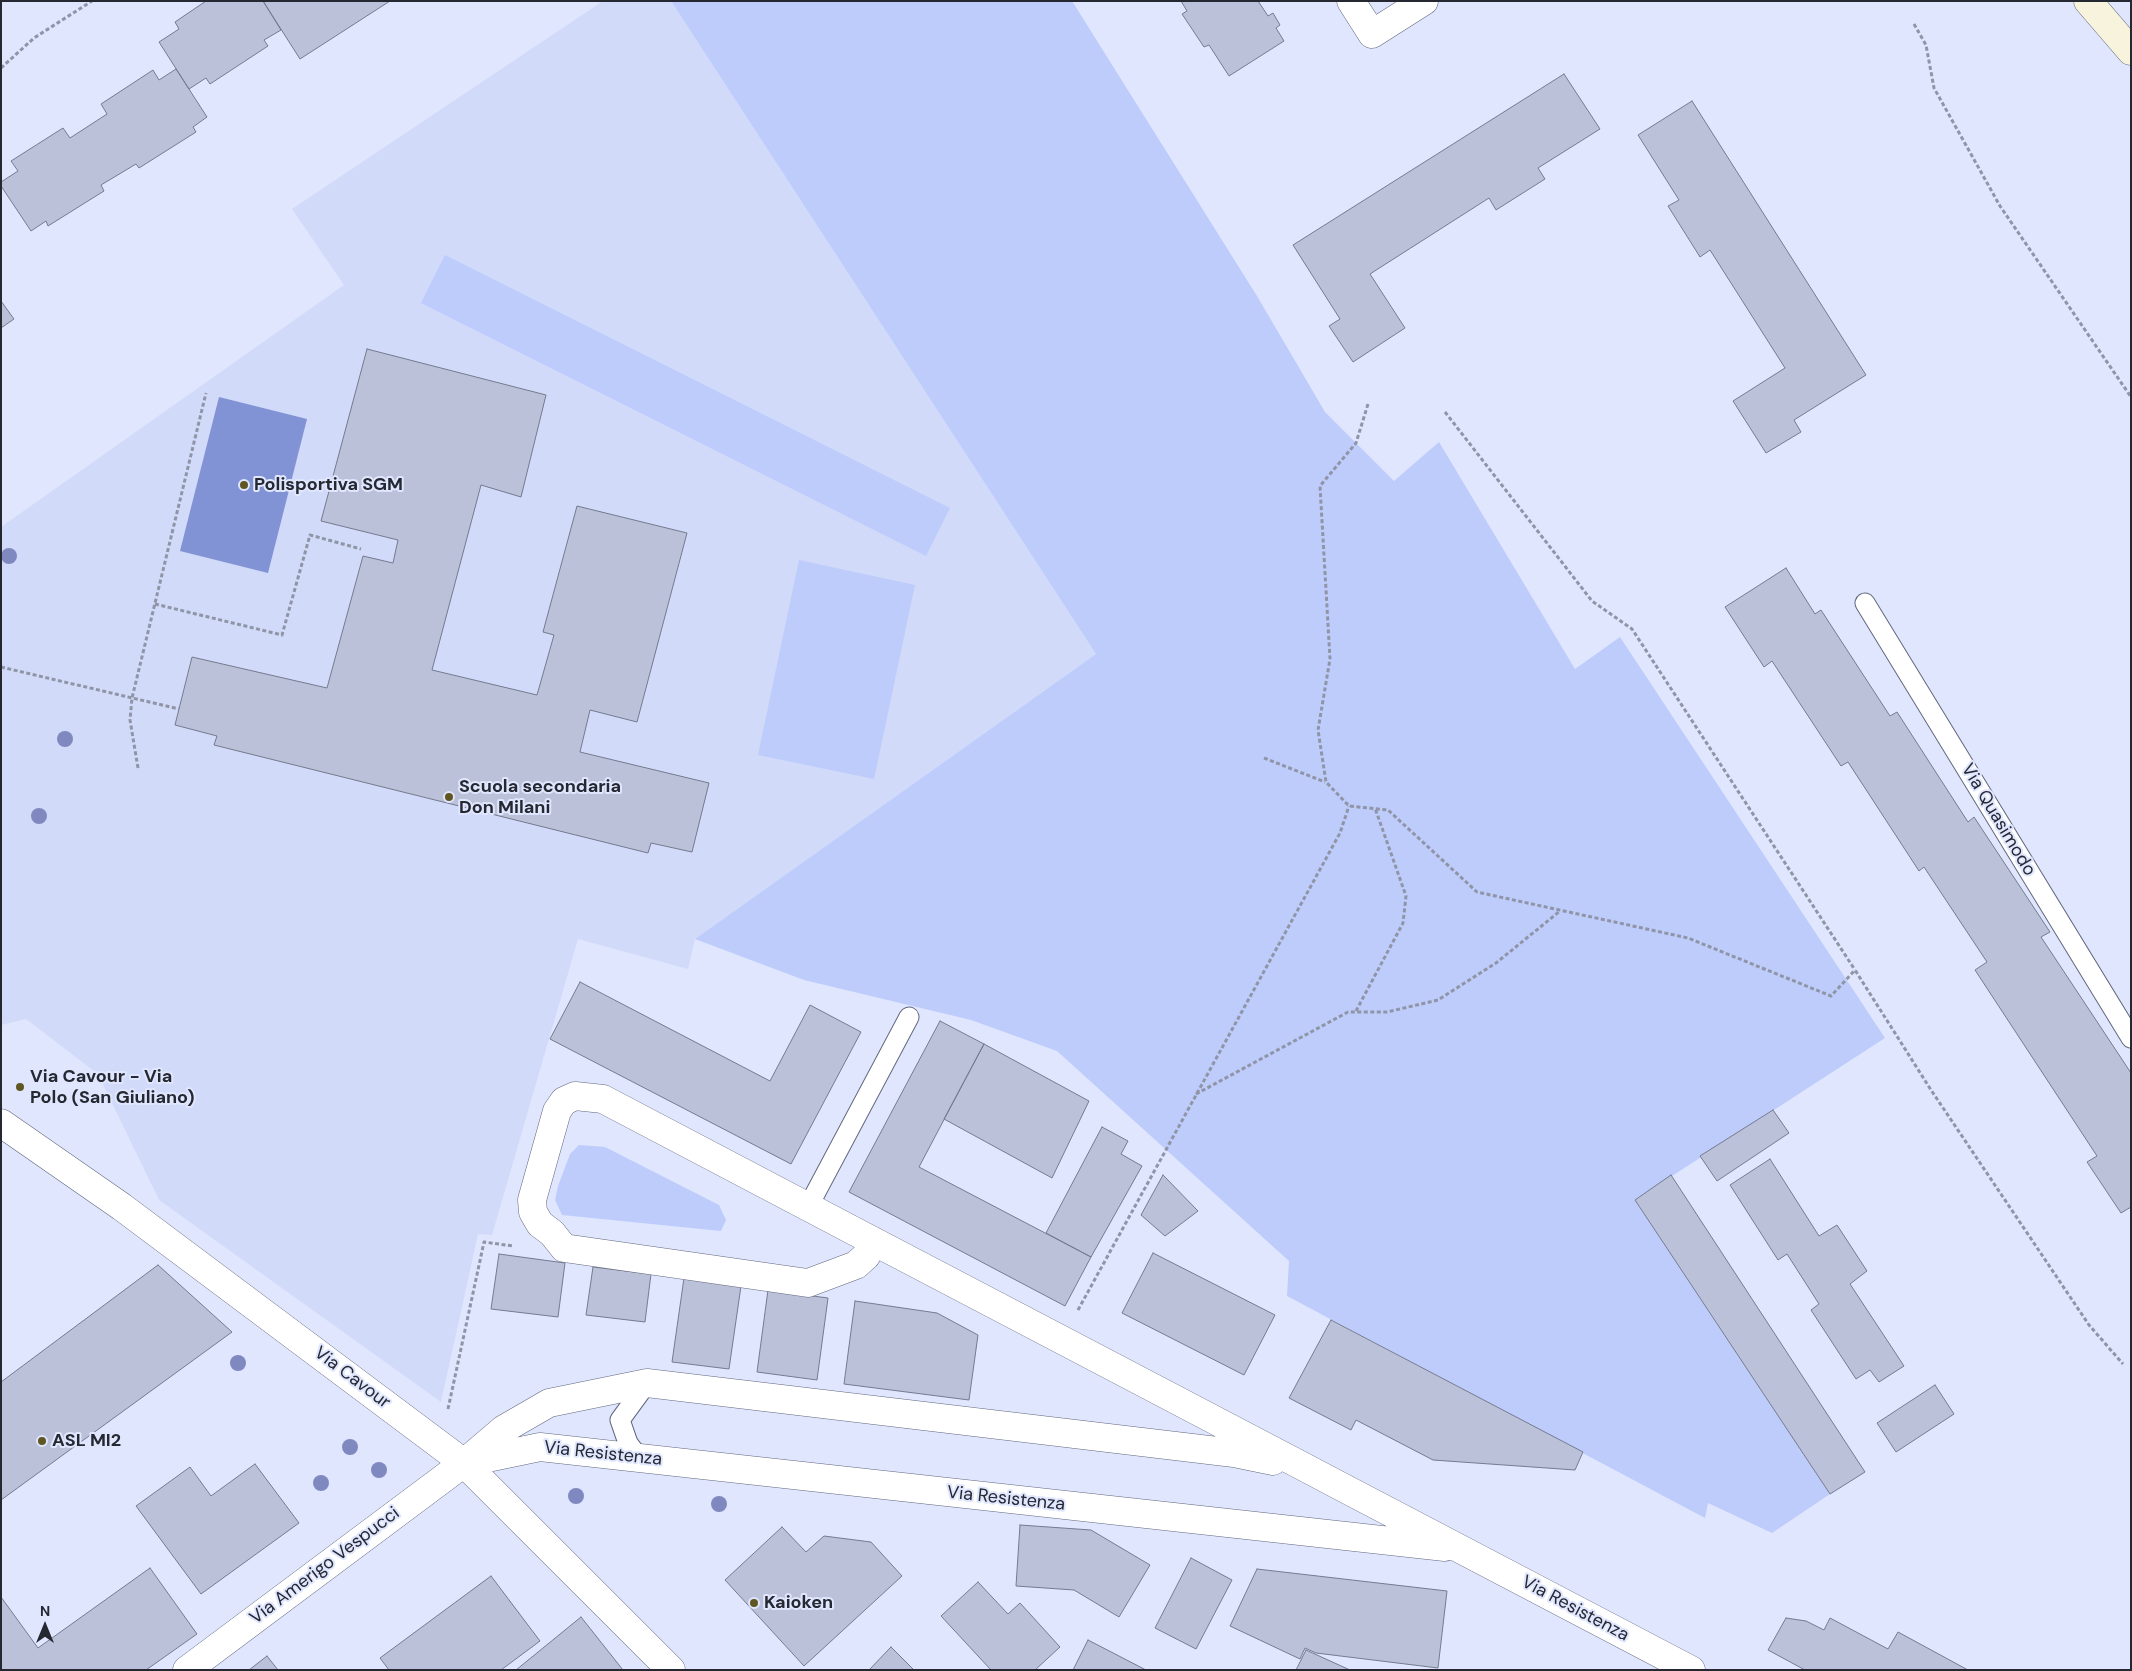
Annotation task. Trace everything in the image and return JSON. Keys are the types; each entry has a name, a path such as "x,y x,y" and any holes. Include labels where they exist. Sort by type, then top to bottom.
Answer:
{"street":[{"path":"1351,1 1372,34 1424,1"},
{"path":"2088,1 2131,51"},
{"name":"Via Resistenza","path":"874,1241 866,1256 856,1265 808,1283 564,1248 552,1232 540,1224 533,1212 532,1200 557,1111 564,1101 575,1096 603,1099 874,1241 1690,1670"},
{"name":"Via Cavour","path":"1,1123 122,1207 464,1463 671,1670"},
{"name":"Via Resistenza","path":"464,1463 504,1429 549,1403 647,1383 1234,1453 1306,1468"},
{"name":"Via Resistenza","path":"464,1463 540,1446 1460,1549"},
{"name":"Via Amerigo Vespucci","path":"187,1670 464,1463"}],"lane":[{"name":"Via Quasimodo","path":"1865,603 2131,1038"},
{"path":"808,1207 909,1017"},
{"path":"639,1458 628,1443 620,1420 647,1383"}],"path":[{"path":"1,68 34,38 92,1"},
{"path":"1914,24 1926,45 1934,88 2000,206 2131,397"},
{"path":"138,768 130,720 132,698 206,393"},
{"path":"1326,782 1318,730 1330,659 1320,486 1356,443 1368,404"},
{"path":"1445,412 1592,601 1632,629 1855,970 1931,1090 2088,1325 2123,1364"},
{"path":"155,604 282,635 310,535 361,549"},
{"path":"1,667 179,709"},
{"path":"1264,758 1326,782 1349,806 1388,810 1477,892 1688,938 1831,996 1855,970"},
{"path":"1062,1340 1340,833 1349,806"},
{"path":"1356,1012 1403,923 1406,896 1375,808"},
{"path":"1196,1095 1348,1012 1387,1012 1438,1000 1496,963 1560,911"},
{"path":"440,1445 484,1242 514,1246 540,1224"}],"shaded area":[{"name":"Scuola secondaria Don Milani","path":"603,1 671,1 1096,654 695,939 688,969 578,939 492,1235 478,1234 441,1402 159,1200 98,1074 26,1019 1,1025 1,527 344,285 292,209"},
{"path":"671,1 1072,1 1257,296 1325,412 1394,481 1439,442 1575,669 1620,637 1885,1038 1635,1200 1830,1494 1772,1533 1708,1503 1705,1518 1287,1296 1289,1261 1057,1051 971,1020 804,980 695,939 1096,654"},
{"path":"445,255 950,508 926,556 421,303"},
{"name":"Polisportiva SGM","path":"219,397 307,419 268,573 180,551"},
{"path":"799,560 915,585 874,779 758,755"},
{"path":"579,1145 605,1147 719,1205 726,1220 721,1231 562,1215 555,1200 558,1186 570,1154"}],"building":[{"path":"206,1 263,1 281,30 264,40 268,46 210,84 206,78 189,89 159,42 179,29 175,22"},
{"path":"263,1 390,1 300,59"},
{"path":"1181,1 1258,1 1268,16 1273,13 1280,25 1276,28 1284,41 1229,76 1209,45 1204,47 1182,14 1187,11"},
{"path":"176,69 207,117 193,127 196,132 139,168 136,164 101,185 104,191 48,226 46,221 31,231 1,186 1,182 18,171 11,161 63,128 70,138 107,114 101,104 153,70 159,80"},
{"path":"1564,74 1600,129 1538,168 1545,179 1496,210 1489,198 1370,274 1405,328 1353,362 1329,326 1340,319 1293,245"},
{"path":"1692,101 1866,375 1794,420 1801,432 1766,453 1733,401 1785,368 1710,250 1700,257 1668,206 1679,200 1638,135"},
{"path":"1,301 14,319 1,328"},
{"path":"367,349 546,395 521,497 481,485 432,670 537,695 554,635 543,632 577,506 687,533 637,722 590,710 580,752 709,783 692,852 651,843 648,853 214,745 217,736 175,725 192,657 327,688 363,556 393,563 398,540 321,521"},
{"path":"1786,568 1815,614 1821,610 1890,716 1897,712 1968,822 1974,817 2050,932 2041,937 2131,1073 2131,1207 2121,1213 2087,1162 2097,1156 1975,970 1987,962 1924,867 1919,871 1848,762 1841,766 1772,661 1764,667 1725,607"},
{"path":"580,982 770,1081 810,1005 861,1032 791,1164 550,1039"},
{"path":"940,1021 984,1044 919,1167 1091,1257 1065,1306 849,1192"},
{"path":"984,1044 1089,1101 1052,1178 944,1119"},
{"path":"1773,1110 1789,1133 1717,1181 1700,1156"},
{"path":"1102,1127 1128,1141 1121,1154 1142,1166 1091,1257 1046,1233"},
{"path":"1770,1159 1819,1236 1837,1225 1867,1271 1850,1284 1904,1366 1879,1382 1870,1370 1856,1379 1811,1310 1819,1304 1787,1254 1778,1260 1730,1185"},
{"path":"1163,1175 1198,1211 1165,1236 1141,1215"},
{"path":"1671,1175 1865,1472 1830,1494 1635,1200"},
{"path":"1153,1253 1275,1315 1244,1375 1122,1313"},
{"path":"499,1254 565,1263 558,1317 491,1309"},
{"name":"ASL MI2","path":"158,1265 232,1332 1,1500 1,1382"},
{"path":"593,1267 651,1274 645,1322 586,1315"},
{"path":"684,1278 741,1286 729,1369 672,1362"},
{"path":"768,1290 828,1298 817,1380 757,1372"},
{"path":"855,1301 937,1313 978,1335 969,1400 844,1384"},
{"path":"1331,1320 1583,1452 1575,1470 1433,1460 1356,1420 1351,1430 1289,1398"},
{"path":"1935,1385 1954,1414 1896,1452 1877,1423"},
{"path":"255,1464 299,1523 201,1594 136,1506 190,1467 211,1496"},
{"path":"1020,1525 1091,1530 1150,1565 1119,1617 1074,1590 1016,1586"},
{"path":"782,1527 806,1552 824,1536 871,1542 902,1576 804,1666 725,1580"},
{"path":"1191,1558 1232,1580 1196,1649 1155,1628"},
{"path":"150,1568 197,1634 146,1670 1,1670 1,1597 38,1648"},
{"path":"1257,1569 1447,1591 1438,1668 1316,1653 1305,1648 1300,1659 1230,1626"},
{"path":"491,1576 540,1641 501,1670 389,1670 380,1658"},
{"path":"978,1582 1008,1614 1020,1603 1060,1647 1035,1670 991,1670 941,1616"},
{"path":"581,1617 623,1670 516,1670"},
{"path":"1786,1618 1806,1621 1824,1630 1830,1618 1888,1649 1898,1632 1968,1670 1805,1670 1768,1650"},
{"path":"1088,1640 1146,1670 1073,1670"},
{"path":"891,1647 914,1670 869,1670"},
{"path":"1306,1650 1350,1670 1296,1670"},
{"path":"267,1656 278,1670 249,1670"}],"place":[{"name":"Polisportiva SGM","path":"244,485"},
{"name":"Scuola secondaria Don Milani","path":"449,797"},
{"name":"Via Cavour - Via Polo (San Giuliano)","path":"20,1087"},
{"name":"ASL MI2","path":"42,1441"},
{"name":"Kaioken","path":"754,1603"}]}
